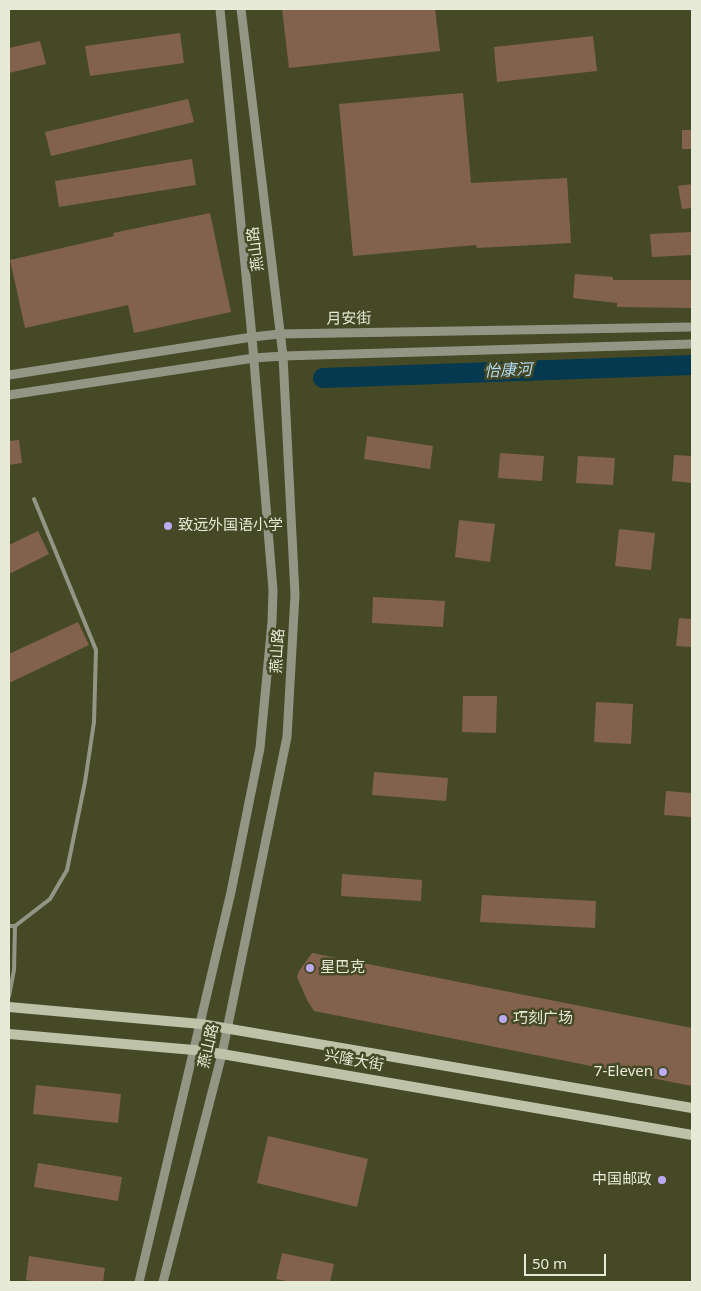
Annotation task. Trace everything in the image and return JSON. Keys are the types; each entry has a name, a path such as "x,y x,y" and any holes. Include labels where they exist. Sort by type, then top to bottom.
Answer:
{"main road":[{"name":"兴隆大街","path":"9,1007 201,1024 692,1108"},
{"name":"兴隆大街","path":"9,1034 222,1054 692,1136"}],"street":[{"name":"燕山路","path":"139,1282 232,892 260,748 272,622 272,590 254,358 220,9"},
{"name":"燕山路","path":"163,1282 228,1028 287,737 295,595 283,356 241,9"},
{"name":"月安街","path":"9,375 280,334 692,327"},
{"path":"9,395 254,358 692,344"}],"lane":[{"path":"9,926 15,926 50,899 68,870 85,782 94,722 96,650 34,499"},
{"path":"9,996 14,970 15,926"}],"building":[{"path":"282,9 435,9 440,51 289,68"},
{"path":"180,33 184,63 90,76 85,46"},
{"path":"593,36 597,71 497,82 494,47"},
{"path":"40,41 46,64 9,73 9,48"},
{"path":"463,93 471,183 567,178 571,243 477,248 476,245 353,256 339,104"},
{"path":"188,99 194,122 51,156 45,132"},
{"path":"682,130 692,130 692,149 682,149"},
{"path":"192,159 196,185 59,207 55,181"},
{"path":"692,184 692,208 682,209 678,186"},
{"path":"210,213 231,312 134,333 128,305 25,328 10,260 114,236 113,233"},
{"path":"692,232 692,255 652,257 650,234"},
{"path":"575,274 613,277 613,280 692,280 692,308 617,307 617,303 573,298"},
{"path":"367,436 433,446 430,469 364,459"},
{"path":"19,440 22,463 9,465 9,441"},
{"path":"500,453 544,456 542,481 498,478"},
{"path":"674,455 692,456 692,483 672,481"},
{"path":"578,456 615,458 613,485 576,483"},
{"path":"459,520 495,524 490,562 455,557"},
{"path":"619,529 655,533 651,570 615,566"},
{"path":"38,531 49,554 9,574 9,545"},
{"path":"373,597 445,601 443,627 372,623"},
{"path":"679,618 692,619 692,647 676,646"},
{"path":"78,622 89,645 9,683 9,654"},
{"path":"463,696 497,696 496,733 462,732"},
{"path":"596,702 633,704 631,744 594,742"},
{"path":"374,772 448,778 446,801 372,795"},
{"path":"666,791 692,793 692,817 664,815"},
{"path":"342,874 422,880 421,901 341,896"},
{"path":"482,895 596,901 595,928 480,922"},
{"name":"巧刻广场","path":"312,953 692,1028 692,1086 314,1011 297,977"},
{"path":"36,1085 121,1094 118,1123 33,1114"},
{"path":"268,1136 368,1159 357,1207 257,1183"},
{"path":"38,1163 122,1177 118,1201 34,1187"},
{"path":"282,1253 334,1264 330,1282 291,1282 276,1279"},
{"path":"29,1256 105,1268 103,1282 41,1282 26,1280"}],"waterway":[{"name":"怡康河","path":"323,378 692,365"}],"place":[{"name":"致远外国语小学","path":"168,526"},
{"name":"星巴克","path":"310,968"},
{"name":"巧刻广场","path":"503,1019"},
{"name":"7-Eleven","path":"663,1072"},
{"name":"中国邮政","path":"662,1180"}]}
